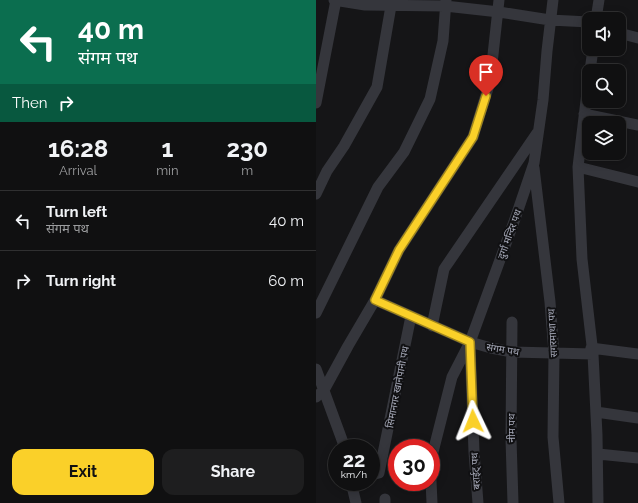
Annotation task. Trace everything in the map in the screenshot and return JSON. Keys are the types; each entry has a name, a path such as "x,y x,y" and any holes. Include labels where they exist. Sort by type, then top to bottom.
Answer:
{"street":[{"path":"316,103 335,0 365,5 392,3 446,3 550,20 582,22"},
{"path":"320,394 375,300 399,250 473,137 490,82 499,0"},
{"name":"दुर्गा मन्दिर पथ","path":"436,439 452,377 470,342 534,163 543,100 550,20 554,0"},
{"path":"597,12 599,0"},
{"path":"316,194 327,171 344,146 377,87 392,3"},
{"path":"316,312 378,187 404,152 430,99 443,41 446,3"},
{"path":"626,35 638,38"},
{"path":"585,108 578,167 582,259 592,351 596,412 598,503"},
{"path":"584,114 638,125"},
{"path":"432,326 444,269 539,131"},
{"name":"सगरमाथा पथ","path":"534,163 550,302 554,353 553,437 559,503"},
{"path":"578,167 638,182"},
{"name":"संगम पथ","path":"375,300 470,342 512,352 554,353 592,351 638,354"},
{"name":"सिमानगर खानेपानी पथ","path":"380,468 411,316"},
{"name":"नीम पथ","path":"512,322 511,439 513,503"},
{"name":"बराईट् पथ","path":"470,342 474,452 478,503"},
{"path":"316,369 320,394 341,439"},
{"path":"596,412 638,418"},
{"path":"598,454 638,458"},
{"path":"353,491 356,503"},
{"path":"431,491 432,503"}],"route":[{"path":"473,421 470,342 375,300 399,250 473,137 486,96"}]}
